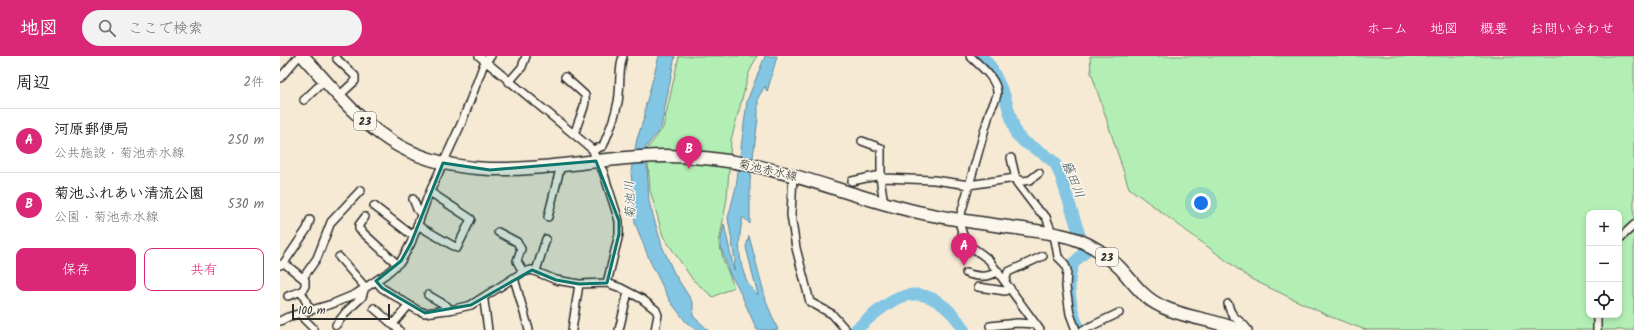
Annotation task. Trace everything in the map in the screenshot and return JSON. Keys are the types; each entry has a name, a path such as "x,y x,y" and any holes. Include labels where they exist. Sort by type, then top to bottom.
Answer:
{"main road":[{"name":"菊池赤水線","path":"303,56 368,123 400,146 443,163 490,170 561,165 595,156 615,159 672,156 704,158 775,171 884,204 959,221 1053,233 1072,238 1093,247 1119,268 1144,295 1161,306 1222,327 1238,330"}],"street":[{"path":"280,78 300,56"},
{"path":"479,56 575,135 595,156 603,171 619,221 619,234 607,283"},
{"path":"280,321 288,316 341,301 376,281 401,261 411,244 421,214 462,122 485,61 491,56"},
{"path":"509,82 522,68 526,56"},
{"path":"595,156 603,146 612,126 618,102 620,67 623,56"},
{"path":"970,56 990,77 995,85 997,94 990,111 959,221 966,243 972,249 982,254 989,260 1038,327"},
{"path":"337,59 355,76 355,81 340,95"},
{"path":"565,77 585,95 586,101 576,127 575,135"},
{"path":"304,100 325,80"},
{"path":"862,141 880,148 880,177 884,204"},
{"path":"1011,158 1015,178 1036,208 1046,217 1053,233 1058,257 1064,263 1067,270 1066,286 1070,314 1076,330"},
{"path":"548,217 561,165"},
{"path":"852,181 876,176 934,180 969,185 1015,178 1023,181 1030,180 1039,173"},
{"path":"792,175 791,215 796,248 810,302 823,308 839,321 846,330"},
{"path":"303,278 317,258 318,251 331,222 361,190"},
{"path":"418,224 456,248 471,219 430,192"},
{"path":"413,199 421,214"},
{"path":"374,206 413,236"},
{"path":"365,217 359,225 359,230 397,264"},
{"path":"288,296 301,291 305,286 306,280 282,264 307,229 310,220"},
{"path":"1622,236 1634,225"},
{"path":"498,232 517,242 522,249 517,261 523,272"},
{"path":"536,271 546,240"},
{"path":"1005,281 1008,272 1043,256"},
{"path":"339,257 366,287"},
{"path":"376,281 382,288 425,313 471,305 523,272 532,270 556,280 578,284 607,283 642,298 656,310 658,315 655,330"},
{"path":"966,273 972,275 991,276 998,271"},
{"path":"514,278 529,330"},
{"path":"572,330 578,284"},
{"path":"336,325 346,312 362,297 366,287"},
{"path":"978,287 1005,291 1010,288"},
{"path":"301,291 310,310"},
{"path":"619,330 628,292"},
{"path":"428,295 447,306 449,310"},
{"path":"482,298 484,301 488,330"},
{"path":"1228,304 1234,317 1248,330"},
{"path":"393,324 409,305"},
{"path":"374,308 399,330"},
{"path":"302,313 304,319 313,328"},
{"path":"1082,330 1119,313"},
{"path":"1597,318 1597,330"},
{"path":"990,326 1018,323 1038,327"}],"highlighted area":[{"path":"596,161 619,221 619,234 607,283 579,284 556,280 532,270 471,305 425,313 382,288 376,281 401,261 411,243 443,163 490,170"}],"green space":[{"path":"679,56 757,56 749,73 731,140 727,198 719,243 724,262 734,287 713,297 693,280 663,236 650,190 647,149 663,128"},
{"path":"1090,56 1634,56 1634,330 1366,330 1331,317 1251,279 1129,188 1091,72"}],"water":[{"path":"659,56 675,56 661,128 646,147 649,202 662,246 674,273 693,303 693,316 708,330 696,330 686,322 670,301 650,261 635,223 631,171 637,139 645,115 645,108"},
{"path":"765,56 777,56 767,92 765,86 758,98 758,118 750,181 750,224 743,217 740,237 740,259 746,279 751,288 758,295 746,247 749,236 767,304 778,330 757,330 737,285 730,275 721,248 724,224 734,270 735,260 728,218 736,187 747,101"}],"waterway":[{"name":"藤田川","path":"982,56 991,67 1004,94 1016,134 1024,142 1044,154 1055,163 1061,177 1085,252 1074,263 1071,270 1070,279 1070,297 1074,315 1080,330"},
{"path":"855,330 883,307 903,296 914,294 925,296 937,301 956,317 964,330"}],"place":[{"name":"菊池ふれあい清流公園","path":"689,169"},
{"name":"河原郵便局","path":"964,266"}],"water label":[{"name":"菊池川","path":"629,200"}]}
